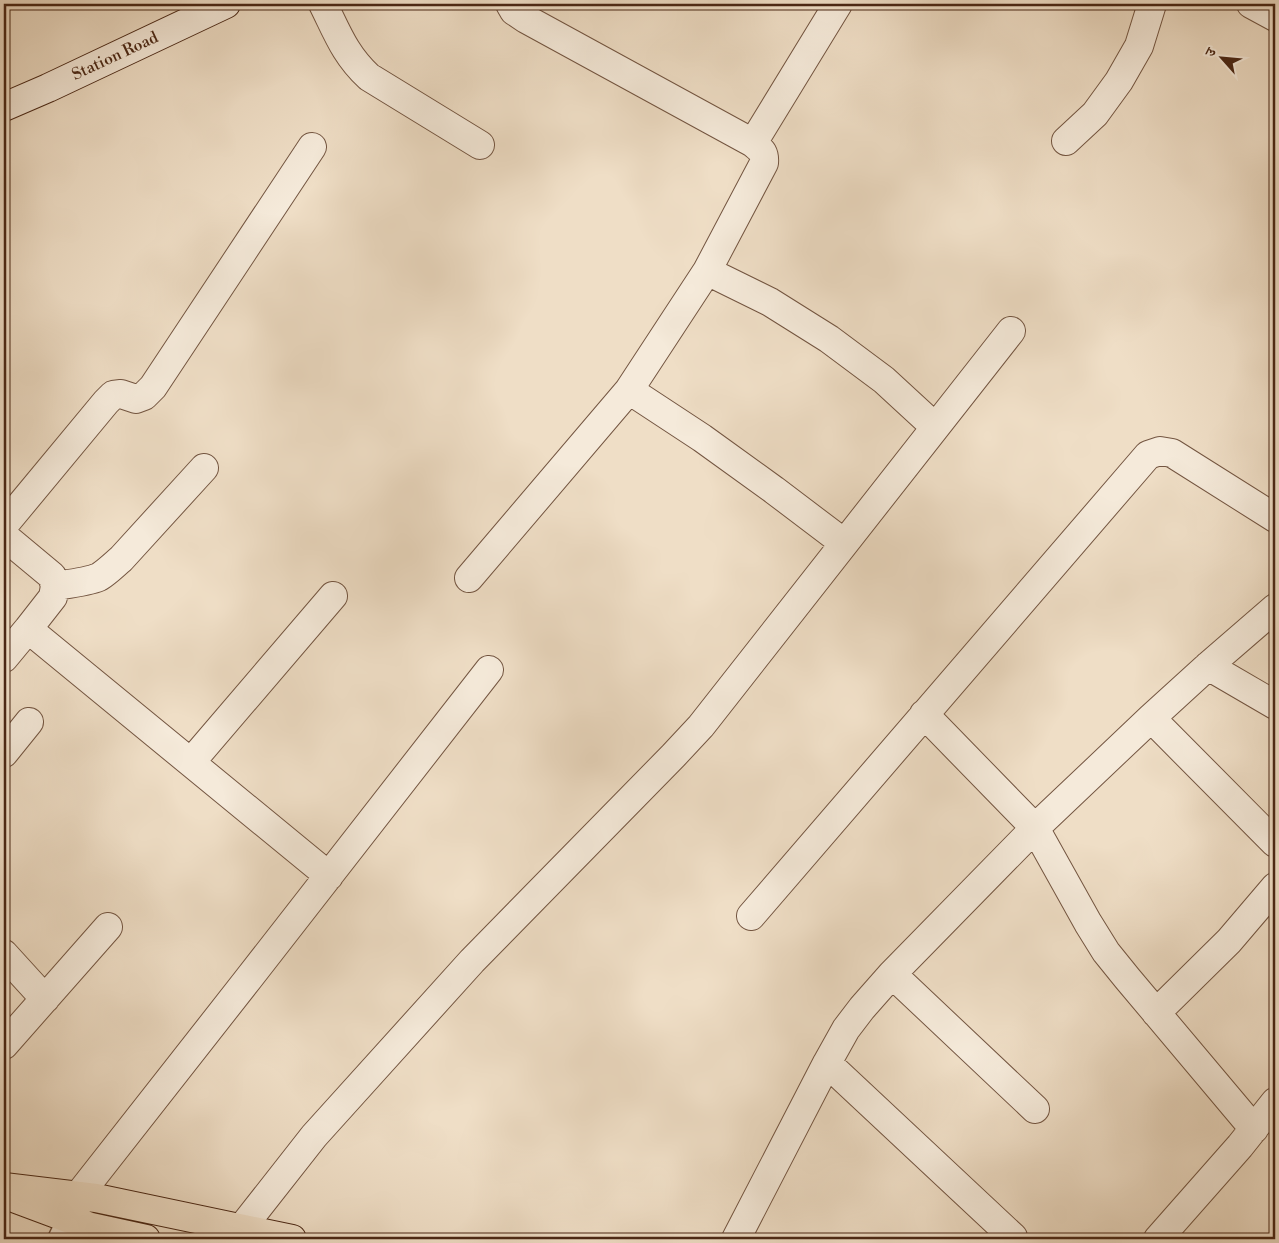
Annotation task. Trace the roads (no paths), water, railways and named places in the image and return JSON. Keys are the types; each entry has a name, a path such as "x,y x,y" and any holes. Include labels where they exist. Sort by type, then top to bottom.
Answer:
{"highway":[{"path":"4,1187 67,1218"},
{"path":"4,1194 91,1228 146,1239"},
{"path":"67,1218 96,1198 292,1239"}],"street":[{"name":"Station Road","path":"4,107 226,4"},
{"path":"322,4 346,51 368,77 480,145"},
{"path":"469,578 629,390 707,271 764,163 761,149 753,143 526,19 514,11 510,4"},
{"path":"753,143 838,4"},
{"path":"1066,141 1095,114 1120,81 1139,46 1152,4"},
{"path":"1251,4 1275,17"},
{"path":"4,525 113,395 121,394 136,399 144,396 153,387 312,147"},
{"path":"707,271 770,302 829,339 884,380 935,427"},
{"path":"241,1229 314,1136 472,961 701,726 1011,331"},
{"path":"629,390 702,438 844,543"},
{"path":"751,916 1148,455 1160,451 1172,453 1275,518"},
{"path":"55,586 94,579 110,569 204,468"},
{"path":"4,536 52,576 55,586 53,596 4,658"},
{"path":"190,762 333,596"},
{"path":"736,1239 827,1063 846,1029 862,1008 892,974 1035,828 1151,718 1275,608"},
{"path":"28,630 329,876"},
{"path":"1208,666 1275,705"},
{"path":"67,1218 489,670"},
{"path":"924,714 1035,828 1106,952 1156,1013 1268,1115 1158,1239"},
{"path":"1151,718 1275,843"},
{"path":"4,753 29,722"},
{"path":"1156,1013 1229,941 1275,887"},
{"path":"4,1045 108,927"},
{"path":"4,954 45,999"},
{"path":"892,974 1035,1109"},
{"path":"827,1063 1013,1239"}]}
